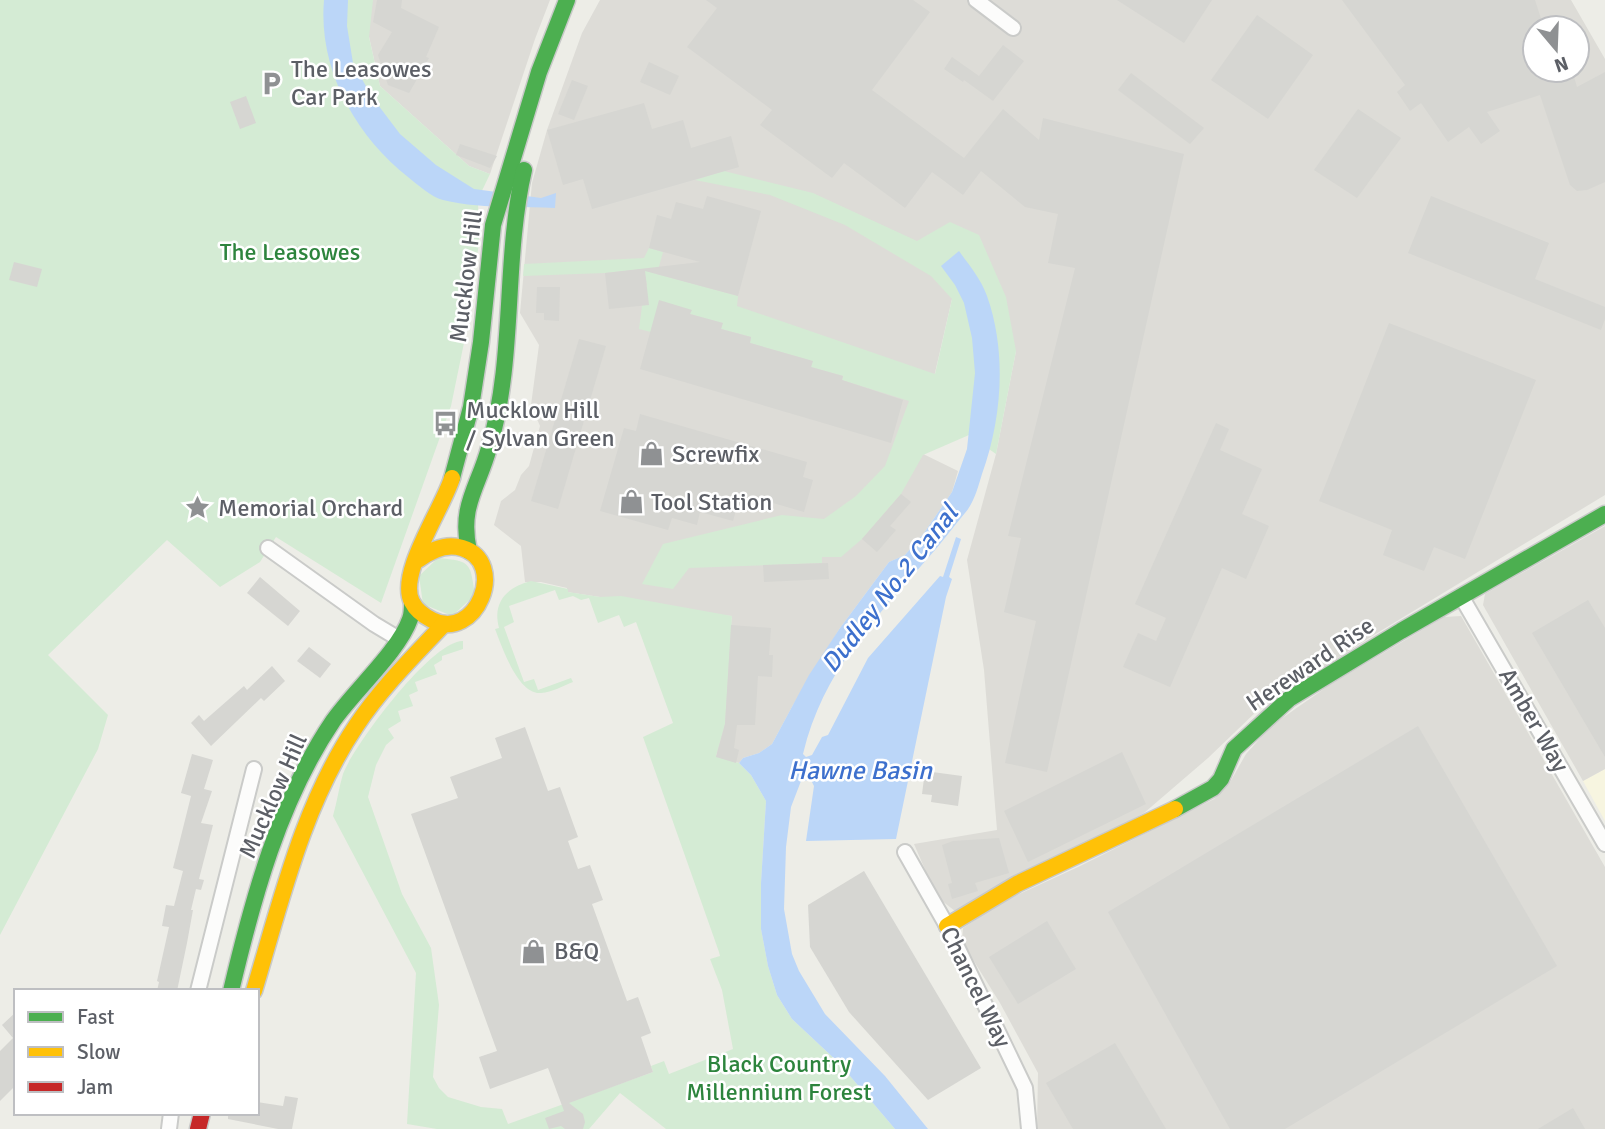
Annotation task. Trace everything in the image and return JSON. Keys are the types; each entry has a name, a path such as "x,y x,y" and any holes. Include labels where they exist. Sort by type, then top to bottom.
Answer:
{"main road":[{"name":"Mucklow Hill","path":"231,989 249,914 274,841 301,776 333,721 399,639 411,618 409,579 449,489 471,407 481,342 493,225 500,194 539,72 568,0"},
{"name":"Mucklow Hill","path":"255,989 312,813 332,768 355,727 399,672 444,624 452,624 468,617 483,598 486,584 481,563 469,551 465,525 467,507 482,473 496,423 504,383 512,240 519,192 553,77 584,0"},
{"name":"Hereward Rise","path":"947,926 1017,884 1195,800 1221,779 1234,749 1243,739 1289,699 1605,514"},
{"path":"418,560 424,553 440,546 469,551"},
{"path":"412,603 432,621 444,624"}],"street":[{"path":"976,0 1013,28"},
{"path":"268,548 399,639"},
{"name":"Amber Way","path":"1461,596 1605,844"},
{"path":"370,674 378,646 374,624"},
{"path":"199,989 254,769"},
{"name":"Chancel Way","path":"905,852 947,926 1026,1088 1029,1129"}],"shaded area":[{"path":"372,0 550,0 490,174 469,166 380,86 368,32"},
{"path":"600,0 1571,0 1579,14 1521,14 1521,84 1591,84 1591,35 1605,59 1605,495 1369,638 1260,708 1208,758 1144,813 955,911 937,897 914,844 997,830 984,670 967,560 996,454 1016,351 952,299 917,451 958,471 952,492 924,533 905,555 889,562 840,628 772,744 759,753 743,758 739,763 716,757 732,616 615,607 600,597 567,592 567,588 541,582 525,582 521,546 494,525 501,501 515,490 521,475 529,466 540,426 531,405 539,345 520,313 532,183 547,130 582,33"},
{"path":"1605,526 1605,769 1583,781 1483,605 1485,594"},
{"path":"1461,616 1605,867 1605,1129 1037,1129 1038,1073 1000,1003 962,942 963,928 1004,901 1214,799 1229,784 1246,754 1271,726 1328,686 1444,617"},
{"path":"1605,769 1605,821 1583,781"}],"green space":[{"name":"The Leasowes","path":"0,0 373,0 369,37 380,86 469,166 490,174 478,199 479,243 465,338 451,406 381,603 276,537 260,562 220,587 167,540 48,655 108,715 98,749 0,935"},
{"path":"724,171 813,193 917,241 950,222 979,235 1006,297 1016,351 996,454 969,435 923,455 901,494 862,539 841,557 822,557 822,563 689,568 673,589 642,584 663,544 782,515 824,519 856,496 885,466 909,401 842,380 843,376 811,367 812,361 750,343 751,337 721,329 722,323 690,314 691,310 651,332 639,329 642,306 640,286 647,285 644,269 523,276 524,264 644,258 649,248 663,252 657,274 738,296 737,306 935,374 952,299 931,276 845,225 770,195 695,180"},
{"path":"438,558 463,563 472,576 475,595 452,616 423,604 419,576"},
{"name":"Black Country Millennium Forest","path":"531,581 568,589 568,592 600,597 621,596 732,616 725,724 716,756 739,763 751,775 766,801 761,929 777,995 792,1019 839,1063 895,1129 666,1129 620,1093 589,1129 437,1129 407,1124 416,973 333,816 343,774 378,719 414,675 433,657 449,645 463,641 463,649 442,656 442,660 434,665 437,674 415,682 418,691 409,695 413,706 398,711 401,721 388,729 394,738 386,745 376,765 368,797 402,894 431,948 439,1005 433,1077 439,1088 448,1097 481,1107 502,1109 508,1124 653,1072 651,1066 664,1061 669,1074 733,1049 722,990 710,959 720,956 719,952 643,737 673,723 636,622 624,627 619,615 598,623 589,598 581,600 573,596 559,600 555,590 509,606 514,622 504,627 524,682 534,679 538,690 571,678 573,682 541,693 533,692 518,678 495,629 499,628 498,611 503,597 515,587"}],"water":[{"path":"324,0 348,0 347,26 353,63 372,97 400,134 436,165 474,189 541,198 556,193 555,208 485,206 443,200 424,190 389,160 357,121 334,75 327,51"},
{"path":"959,251 984,290 997,340 1000,385 989,453 968,509 870,625 837,672 823,697 803,754 806,757 812,755 822,737 828,735 868,658 940,576 943,577 956,537 961,539 949,577 952,579 896,839 806,841 814,786 811,780 801,781 791,807 786,847 784,909 792,954 799,971 825,1014 885,1076 928,1129 895,1129 839,1063 792,1019 777,995 761,929 766,801 751,775 739,763 743,758 759,753 772,744 809,675 840,628 889,562 905,555 924,533 952,492 967,449 975,373 972,338 964,303 941,266"}],"building":[{"path":"377,0 402,0 401,8 439,27 426,57 429,58 409,93 388,85 378,55 392,32 373,22"},
{"path":"706,0 913,0 930,12 872,90 964,158 1003,109 1039,140 1043,118 1184,154 1047,772 1005,763 1036,621 1004,612 1021,538 1008,536 1075,268 1048,263 1058,214 1025,207 981,171 963,195 932,172 905,208 844,163 832,178 760,125 772,110 687,47 717,8"},
{"path":"1117,0 1212,0 1184,43"},
{"path":"1342,0 1535,0 1540,14 1521,14 1521,84 1576,84 1577,87 1591,84 1591,80 1605,72 1605,182 1587,190 1577,191 1570,185 1540,95 1487,112 1500,131 1481,144 1469,127 1448,142 1421,103 1410,111 1397,92 1405,85"},
{"path":"1257,15 1313,55 1268,119 1211,80"},
{"path":"1003,45 1024,61 993,101 944,69 952,57 979,76"},
{"path":"649,62 679,76 670,95 640,82"},
{"path":"1131,73 1204,128 1190,144 1118,90"},
{"path":"572,80 588,86 574,120 558,114"},
{"path":"246,96 256,123 240,129 230,102"},
{"path":"644,103 652,129 683,120 691,148 731,136 739,167 592,209 583,179 563,185 547,130"},
{"path":"1358,109 1401,138 1357,198 1314,170"},
{"path":"460,144 497,156 490,168 456,155"},
{"path":"707,196 761,211 738,296 645,271 649,305 609,309 605,273 700,262 649,248 657,215 671,219 676,202 703,209"},
{"path":"1431,196 1549,243 1535,279 1605,307 1601,330 1408,253"},
{"path":"14,262 42,269 37,287 9,280"},
{"path":"537,287 560,287 559,321 544,320 544,313 536,313"},
{"path":"659,300 692,310 690,314 723,323 721,329 751,337 750,343 813,361 811,367 843,376 842,380 903,400 891,443 640,369"},
{"path":"1389,323 1536,380 1465,559 1434,547 1424,571 1383,555 1392,530 1319,501"},
{"path":"579,339 606,346 558,509 531,501"},
{"path":"640,414 807,462 803,477 813,480 804,512 773,503 770,512 738,503 733,521 700,512 697,525 672,518 668,530 600,511 624,428 636,431"},
{"path":"1216,423 1229,429 1220,450 1262,469 1242,514 1269,526 1246,579 1222,568 1170,687 1123,667 1138,633 1156,641 1166,618 1135,604"},
{"path":"901,494 911,502 890,526 896,530 877,552 862,539"},
{"path":"828,563 829,579 764,582 763,565"},
{"path":"260,577 300,611 288,626 247,593"},
{"path":"1588,600 1605,628 1605,757 1532,633"},
{"path":"731,625 771,628 769,655 773,655 772,677 758,676 755,725 737,725 734,748 739,750 736,763 716,757 725,724"},
{"path":"309,647 331,664 320,678 297,661"},
{"path":"272,666 285,681 264,701 261,698 211,746 191,723 199,715 204,721 244,686 247,690"},
{"path":"1418,726 1557,966 1285,1129 1230,1129 1108,912"},
{"name":"B&Q","path":"525,727 548,791 560,787 578,837 568,841 578,869 590,865 603,900 592,904 627,1001 638,997 651,1033 641,1037 653,1072 569,1103 583,1114 583,1129 565,1129 561,1126 549,1129 545,1118 564,1111 548,1068 490,1089 479,1057 497,1051 411,814 458,798 450,777 502,758 495,738"},
{"path":"1122,752 1146,804 1028,862 1004,811"},
{"path":"192,754 213,760 204,789 212,791 201,823 213,825 199,879 204,880 201,890 196,889 177,989 157,989 169,927 162,926 166,905 174,906 183,871 173,868 191,796 181,793"},
{"path":"925,771 962,776 958,806 931,802 932,795 922,794"},
{"path":"999,838 1009,873 975,883 978,891 952,899 948,884 952,883 942,845 953,841"},
{"path":"864,871 981,1068 928,1100 849,1012 810,947 808,905"},
{"path":"1047,921 1076,969 1018,1004 989,957"},
{"path":"14,1014 14,1087 0,1101 0,1051 13,1038 2,1025"},
{"path":"1115,1043 1166,1129 1073,1129 1046,1083"},
{"path":"285,1096 298,1098 292,1129 278,1129 228,1119 228,1115 259,1115 259,1102 283,1106"},
{"path":"1573,1108 1585,1129 1538,1129"}],"traffic: fast":[{"path":"452,478 471,407 481,342 493,225 539,72 567,0"},
{"path":"469,551 466,522 468,509 489,448 503,379 513,239 524,170"},
{"path":"1175,809 1213,788 1221,779 1234,749 1289,699 1605,514"},
{"path":"232,989 270,851 297,784 333,721 396,644 410,619 412,603"}],"traffic: slow":[{"path":"418,560 433,550 450,546 462,548 476,556 483,568 485,583 481,598 473,611 462,620 448,624 432,620 416,608 409,590 416,558 452,478"},
{"path":"255,989 295,854 338,756 376,699 444,624"},
{"path":"947,926 1017,884 1175,809"}],"traffic: jam":[{"path":"198,1129 202,1115"}],"place":[{"name":"The Leasowes Car Park","path":"271,83"},
{"name":"Mucklow Hill / Sylvan Green","path":"446,424"},
{"name":"Screwfix","path":"652,454"},
{"name":"Tool Station","path":"631,502"},
{"name":"Memorial Orchard","path":"198,508"},
{"name":"B&Q","path":"534,951"}],"water label":[{"name":"Dudley No.2 Canal","path":"890,589"},
{"name":"Hawne Basin","path":"860,771"}]}
